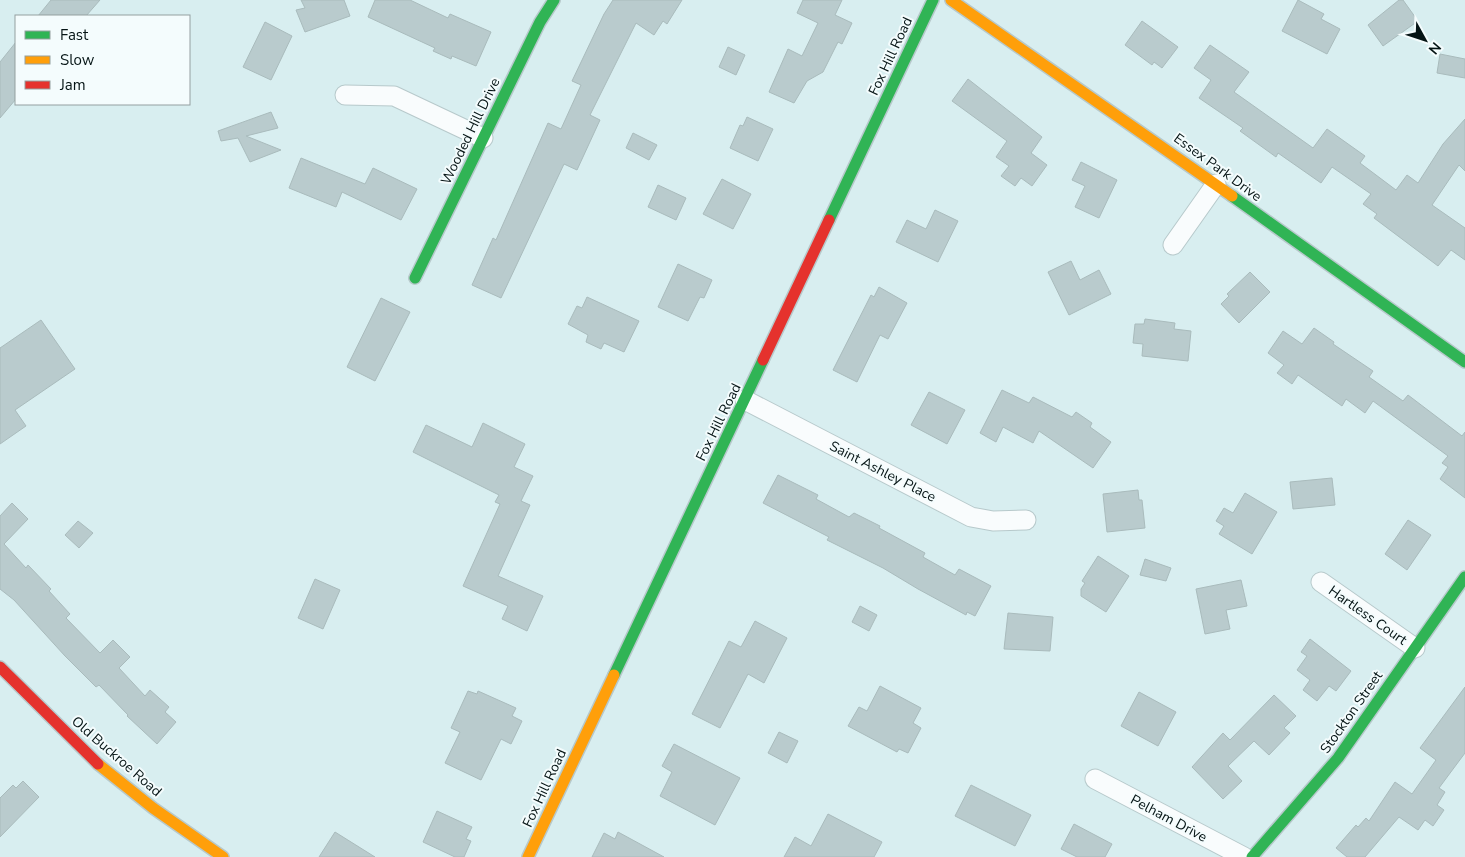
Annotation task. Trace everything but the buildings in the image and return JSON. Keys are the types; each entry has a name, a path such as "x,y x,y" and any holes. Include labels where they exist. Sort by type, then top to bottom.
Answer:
{"street":[{"name":"Wooded Hill Drive","path":"415,278 540,22 554,0"},
{"name":"Fox Hill Road","path":"528,857 933,0"},
{"name":"Essex Park Drive","path":"951,0 1216,184 1465,362"},
{"path":"345,95 394,96 483,138"},
{"path":"1173,245 1216,184"},
{"name":"Saint Ashley Place","path":"745,400 971,517 993,521 1026,520"},
{"name":"Stockton Street","path":"1252,857 1338,758 1465,578"},
{"name":"Hartless Court","path":"1321,582 1415,648"},
{"name":"Old Buckroe Road","path":"0,667 112,775 155,809 223,857"},
{"name":"Pelham Drive","path":"1095,779 1244,857"}],"traffic: fast":[{"path":"415,278 540,22 554,0"},
{"path":"829,220 933,0"},
{"path":"1232,196 1465,362"},
{"path":"614,675 763,360"},
{"path":"1252,857 1338,758 1465,577"}],"traffic: slow":[{"path":"951,0 1232,196"},
{"path":"528,857 614,675"},
{"path":"98,764 153,808 223,857"}],"traffic: jam":[{"path":"763,360 829,220"},
{"path":"0,667 98,764"}]}
